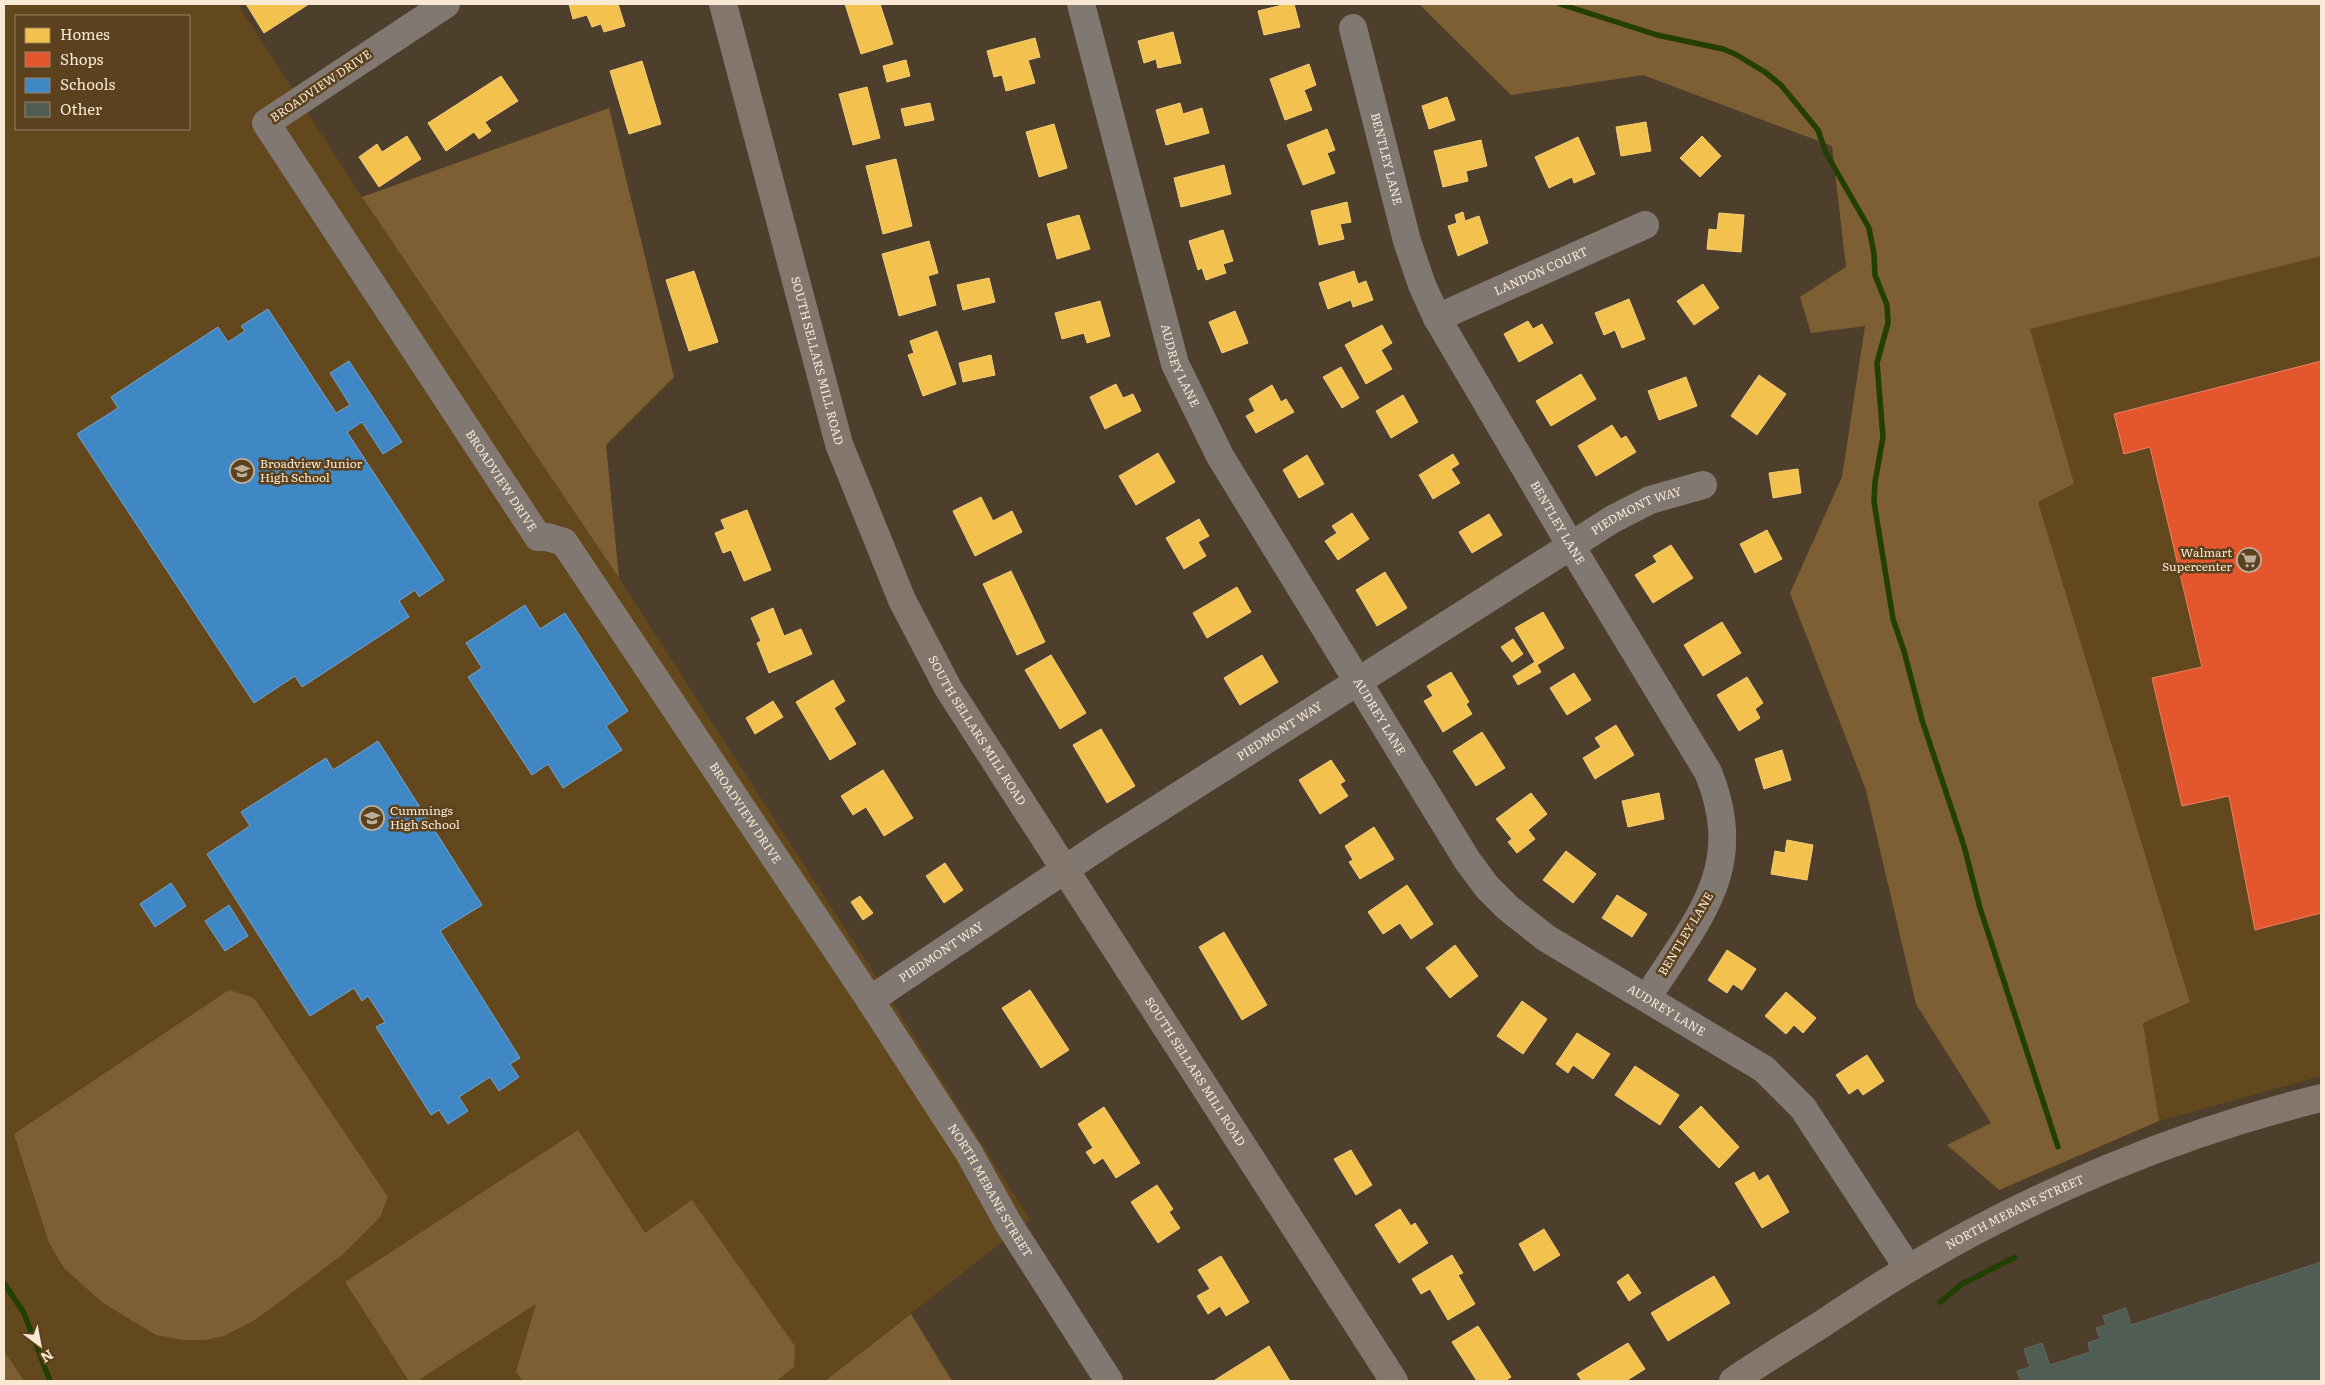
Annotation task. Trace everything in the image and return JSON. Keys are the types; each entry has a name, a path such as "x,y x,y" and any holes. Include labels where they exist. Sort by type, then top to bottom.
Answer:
{"main road":[{"name":"SOUTH SELLARS MILL ROAD","path":"723,4 839,444 902,600 948,688 1394,1381"},
{"name":"NORTH MEBANE STREET","path":"1733,1381 1908,1268 1991,1223 2083,1180 2136,1158 2222,1127 2321,1098"}],"street":[{"name":"BROADVIEW DRIVE","path":"446,4 266,123 538,537 547,537 564,542 870,1000"},
{"name":"AUDREY LANE","path":"1081,4 1175,364 1220,456 1466,860 1487,887 1508,908 1546,938 1764,1069 1803,1108 1908,1268"},
{"name":"BENTLEY LANE","path":"1353,28 1407,241 1422,285 1437,318 1571,546 1708,772 1718,797 1724,826 1723,856 1711,897 1648,998"},
{"name":"LANDON COURT","path":"1437,318 1645,224"},
{"name":"PIEDMONT WAY","path":"870,1000 1013,902 1613,519 1650,500 1703,485"},
{"name":"NORTH MEBANE STREET","path":"870,1000 968,1153 1008,1223 1108,1381"}],"shaded area":[{"path":"4,4 238,4 362,197 619,578 893,1003 1030,1220 825,1381 4,1381"},
{"path":"1419,4 2321,4 2321,256 2030,329 2074,484 2038,502 2190,1002 2143,1023 2159,1121 1999,1190 1947,1145 1991,1123 1916,1004 1866,790 1790,593 1842,477 1865,326 1811,333 1800,297 1846,267 1832,146 1643,75 1511,95"},
{"path":"609,108 674,377 606,445 619,578 362,197"},
{"path":"2321,127 2321,1076 2159,1121 2143,1023 2190,1001 2038,502 2073,485 1997,211"},
{"path":"229,990 254,998 388,1197 380,1217 342,1255 255,1320 224,1336 204,1340 183,1340 156,1335 103,1303 64,1268 49,1243 14,1134"},
{"path":"578,1130 645,1233 692,1200 795,1346 794,1367 776,1381 523,1381 516,1372 536,1304 417,1381 409,1381 345,1282"},
{"path":"911,1314 952,1381 825,1381"},
{"path":"4,1351 24,1381 4,1381"}],"building: Homes":[{"path":"246,4 309,4 264,33"},
{"path":"569,4 618,4 625,26 604,32 601,24 592,27 587,15 573,19"},
{"path":"845,4 880,4 893,44 861,54"},
{"path":"1294,4 1300,27 1264,35 1258,11"},
{"path":"1173,32 1181,63 1158,68 1156,59 1144,63 1138,41"},
{"path":"1035,38 1040,57 1028,60 1035,83 1006,91 1002,75 994,77 987,51"},
{"path":"906,60 910,76 887,82 883,66"},
{"path":"642,61 661,124 629,134 610,71"},
{"path":"1309,64 1316,85 1304,90 1312,110 1285,120 1270,79"},
{"path":"501,76 518,101 485,122 491,131 479,139 474,132 446,151 428,123"},
{"path":"867,87 880,138 853,145 839,94"},
{"path":"1447,97 1455,120 1429,129 1422,106"},
{"path":"930,103 934,120 905,126 901,109"},
{"path":"1180,103 1183,114 1202,108 1209,133 1166,145 1156,110"},
{"path":"1646,122 1651,151 1621,156 1616,127"},
{"path":"1054,124 1067,168 1039,177 1026,132"},
{"path":"1327,129 1335,150 1327,153 1335,173 1303,185 1287,145"},
{"path":"407,136 421,159 379,187 359,157 377,144 382,152"},
{"path":"1702,136 1721,156 1700,177 1680,158"},
{"path":"1578,137 1595,174 1574,183 1572,177 1549,188 1535,157"},
{"path":"1481,140 1487,166 1466,171 1468,181 1443,187 1434,151"},
{"path":"896,159 912,226 883,234 866,166"},
{"path":"1224,165 1231,194 1181,207 1174,178"},
{"path":"1347,202 1351,222 1340,224 1344,239 1319,245 1311,211"},
{"path":"1463,212 1465,221 1479,216 1488,243 1458,256 1448,226 1457,223 1455,215"},
{"path":"1719,213 1744,215 1741,252 1707,249 1709,229 1717,230"},
{"path":"1079,215 1090,249 1057,259 1047,224"},
{"path":"1223,230 1233,261 1223,264 1226,273 1206,280 1202,268 1198,270 1189,241"},
{"path":"929,241 938,273 928,276 936,305 899,316 882,254"},
{"path":"694,271 718,342 689,351 666,280"},
{"path":"1354,271 1358,284 1366,281 1373,300 1353,307 1351,300 1328,309 1319,283"},
{"path":"989,278 995,302 963,310 957,285"},
{"path":"1703,284 1719,308 1694,325 1677,301"},
{"path":"1629,299 1645,339 1622,348 1615,330 1604,335 1595,313"},
{"path":"1100,301 1110,336 1087,343 1084,333 1062,339 1055,313"},
{"path":"1235,311 1248,343 1222,353 1209,322"},
{"path":"1528,321 1533,329 1542,324 1553,343 1519,362 1504,334"},
{"path":"1382,325 1392,343 1381,350 1392,369 1366,384 1345,345"},
{"path":"937,331 956,384 923,396 908,355 914,353 910,341"},
{"path":"991,355 995,375 963,382 959,363"},
{"path":"1341,367 1359,398 1342,408 1323,377"},
{"path":"1581,374 1596,399 1551,426 1536,401"},
{"path":"1759,375 1786,394 1757,435 1731,416"},
{"path":"1686,377 1697,406 1659,420 1648,391"},
{"path":"1116,384 1123,398 1133,394 1141,411 1105,429 1090,397"},
{"path":"1272,385 1281,402 1286,399 1294,412 1256,433 1246,416 1255,411 1249,399"},
{"path":"1403,395 1418,422 1391,438 1376,411"},
{"path":"1612,425 1621,439 1626,436 1636,452 1596,476 1578,446"},
{"path":"1158,453 1175,482 1136,505 1119,476"},
{"path":"1453,454 1459,464 1451,469 1460,483 1433,499 1419,475"},
{"path":"1307,455 1324,484 1299,498 1283,470"},
{"path":"1798,469 1801,493 1773,498 1769,473"},
{"path":"981,497 993,521 1012,511 1022,532 975,556 953,511"},
{"path":"747,510 771,570 744,581 731,550 723,553 715,533 725,529 721,520"},
{"path":"1352,513 1369,539 1338,560 1325,541 1337,533 1332,526"},
{"path":"1489,514 1502,535 1472,553 1459,532"},
{"path":"1199,519 1209,536 1198,542 1206,556 1184,569 1166,538"},
{"path":"1767,530 1782,559 1755,573 1740,544"},
{"path":"1671,545 1693,578 1653,603 1635,575 1657,562 1653,556"},
{"path":"1011,571 1045,642 1017,655 983,584"},
{"path":"1385,572 1407,608 1377,626 1356,590"},
{"path":"1237,587 1251,612 1207,638 1193,613"},
{"path":"773,608 784,636 801,629 812,654 769,673 757,643 761,641 751,618"},
{"path":"1543,612 1564,648 1537,665 1541,672 1518,685 1513,676 1535,662 1515,628"},
{"path":"1722,622 1741,653 1703,676 1684,645"},
{"path":"1513,639 1523,654 1512,662 1501,647"},
{"path":"1051,655 1086,713 1060,729 1025,670"},
{"path":"1262,655 1278,682 1240,705 1224,678"},
{"path":"1451,672 1469,702 1466,704 1472,714 1443,732 1424,701 1433,696 1427,686"},
{"path":"1574,673 1591,700 1567,715 1550,688"},
{"path":"1747,677 1763,703 1755,709 1760,718 1739,731 1717,695"},
{"path":"833,680 845,701 834,708 856,744 830,760 796,702"},
{"path":"773,701 783,717 755,734 746,718"},
{"path":"1616,725 1634,755 1595,779 1583,758 1601,747 1595,738"},
{"path":"1101,729 1135,786 1107,803 1073,745"},
{"path":"1482,732 1505,768 1476,786 1453,751"},
{"path":"1782,750 1791,780 1764,789 1755,759"},
{"path":"1331,760 1345,781 1340,784 1348,796 1320,814 1299,780"},
{"path":"883,770 913,818 884,836 866,807 853,815 841,796"},
{"path":"1531,793 1547,814 1528,830 1535,839 1517,853 1508,842 1512,839 1496,819"},
{"path":"1659,793 1664,819 1628,827 1622,801"},
{"path":"1374,827 1394,859 1360,879 1349,862 1353,860 1345,846"},
{"path":"1787,840 1813,845 1807,880 1771,874 1775,851 1785,853"},
{"path":"1566,851 1596,874 1573,903 1543,880"},
{"path":"945,863 963,890 944,903 926,876"},
{"path":"1407,885 1433,924 1411,939 1400,923 1383,934 1368,912"},
{"path":"1617,895 1647,914 1632,937 1602,918"},
{"path":"860,896 873,913 863,920 851,902"},
{"path":"1224,932 1267,1005 1242,1020 1199,947"},
{"path":"1455,945 1478,976 1450,998 1426,968"},
{"path":"1727,950 1756,969 1742,990 1733,984 1727,993 1708,980"},
{"path":"1030,990 1069,1050 1041,1068 1002,1008"},
{"path":"1786,992 1816,1018 1803,1033 1794,1025 1786,1034 1765,1016"},
{"path":"1522,1001 1547,1019 1523,1054 1497,1036"},
{"path":"1577,1033 1610,1054 1593,1079 1573,1065 1568,1073 1556,1064"},
{"path":"1867,1055 1884,1081 1863,1095 1858,1088 1849,1094 1836,1075"},
{"path":"1635,1066 1679,1095 1660,1125 1615,1095"},
{"path":"1701,1106 1739,1147 1719,1168 1679,1127"},
{"path":"1104,1107 1140,1163 1116,1178 1103,1158 1094,1164 1086,1152 1093,1148 1078,1124"},
{"path":"1351,1150 1372,1185 1356,1195 1334,1159"},
{"path":"1754,1172 1759,1181 1768,1175 1789,1212 1762,1228 1735,1183"},
{"path":"1157,1185 1173,1209 1169,1212 1180,1228 1158,1243 1131,1202"},
{"path":"1400,1209 1411,1226 1415,1223 1428,1243 1399,1263 1375,1225"},
{"path":"1544,1229 1560,1255 1534,1271 1519,1244"},
{"path":"1452,1255 1463,1273 1458,1275 1475,1304 1448,1320 1430,1289 1421,1294 1412,1279"},
{"path":"1221,1256 1249,1302 1226,1316 1220,1306 1208,1314 1197,1296 1210,1289 1198,1270"},
{"path":"1628,1274 1641,1293 1629,1301 1617,1282"},
{"path":"1714,1276 1730,1303 1668,1341 1651,1313"},
{"path":"1478,1326 1511,1377 1505,1381 1477,1381 1452,1342"},
{"path":"1628,1343 1645,1369 1626,1381 1582,1381 1577,1374"},
{"path":"1269,1346 1290,1381 1215,1380"}],"building: Shops":[{"name":"Walmart Supercenter","path":"2321,361 2321,913 2255,930 2229,796 2182,806 2152,678 2202,667 2150,447 2124,454 2114,414"}],"building: Schools":[{"path":"268,309 336,413 350,405 330,373 349,361 402,442 383,454 362,422 347,432 444,580 419,597 415,590 399,601 409,617 302,687 295,676 254,703 77,434 118,408 111,397 218,327 228,342 245,331 241,326"},
{"path":"525,605 540,629 565,613 628,711 606,726 622,750 563,788 548,764 532,775 468,677 482,668 466,643"},
{"path":"378,741 482,905 440,931 520,1058 510,1064 519,1077 499,1091 490,1077 459,1097 468,1111 448,1124 439,1110 431,1115 376,1027 385,1022 368,996 362,1001 354,988 310,1016 207,854 250,826 241,812 326,758 333,770"},
{"path":"171,883 186,906 155,927 140,904"},
{"path":"229,905 248,936 225,951 205,921"}],"building: Other":[{"path":"2321,1262 2321,1381 2021,1381 2017,1371 2030,1367 2024,1349 2042,1343 2050,1365 2090,1352 2088,1343 2100,1339 2096,1328 2106,1325 2103,1316 2126,1308 2131,1325"}],"waterway":[{"path":"1560,4 1657,35 1723,49 1765,72 1781,85 1818,130 1826,153 1869,228 1874,254 1875,275 1887,305 1888,323 1877,363 1883,437 1875,482 1874,502 1893,619 1904,651 1922,720 1964,846 1980,908 2058,1147"},
{"path":"1940,1302 1962,1284 2015,1257"},
{"path":"4,1283 24,1313 50,1381"}],"place":[{"name":"Broadview Junior High School","path":"242,471"},
{"name":"Walmart Supercenter","path":"2249,560"},
{"name":"Cummings High School","path":"372,818"}]}
